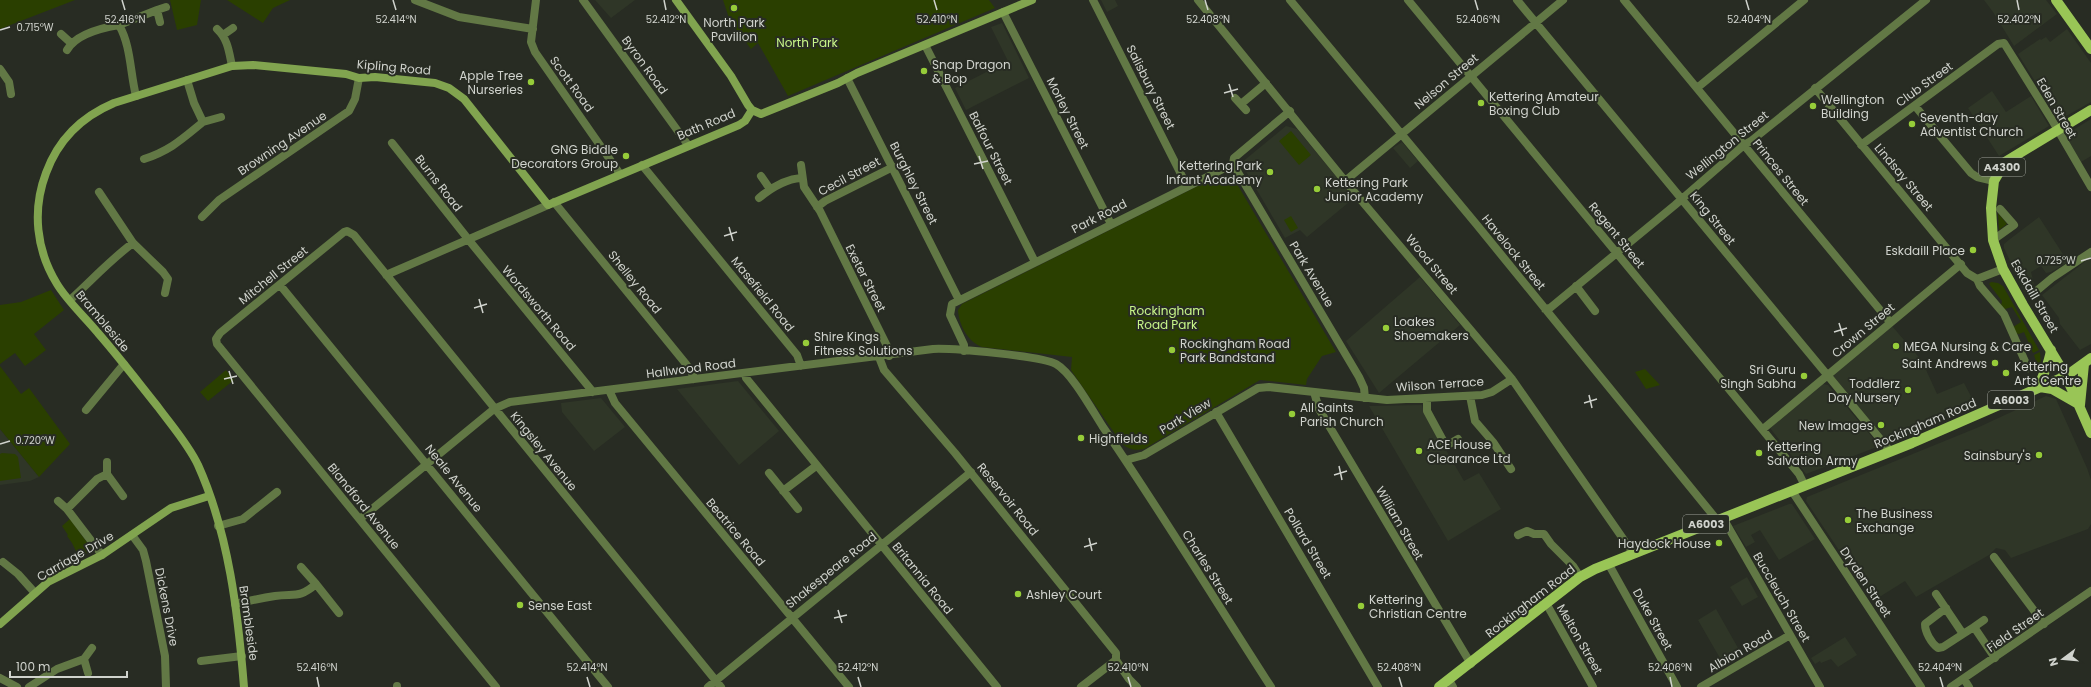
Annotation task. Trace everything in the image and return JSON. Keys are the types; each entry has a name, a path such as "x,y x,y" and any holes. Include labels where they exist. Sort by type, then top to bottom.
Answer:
{"main road":[{"path":"2056,0 2091,49"},
{"name":"Eskdaill Street","path":"2066,376 2003,269 1993,240 1991,208 1994,181 2005,162 2091,110"},
{"path":"2051,350 2047,370 2041,378 2039,387 2056,390 2080,405 2084,364"},
{"name":"Rockingham Road","path":"1439,687 1451,684 1470,664 1580,577 1608,563 1890,452 2066,376 2084,364"},
{"name":"A4300","path":"2066,376 2091,433"}],"street":[{"path":"415,0 459,17 533,29"},
{"name":"Scott Road","path":"536,0 531,42 540,61 620,174"},
{"name":"Byron Road","path":"583,0 688,146"},
{"path":"676,0 731,76 752,110"},
{"name":"Bath Road","path":"386,275 551,203 739,124 745,121 752,110 756,113 764,114 1032,0"},
{"name":"Salisbury Street","path":"1093,0 1186,186"},
{"name":"Wood Street","path":"1198,0 1345,181 1512,379 1633,553"},
{"name":"Havelock Street","path":"1290,0 1720,519"},
{"name":"Regent Street","path":"1408,0 1763,429 1799,474 1805,486"},
{"name":"King Street","path":"1517,0 1890,452"},
{"name":"Nelson Street","path":"1345,181 1563,0"},
{"name":"Princes Street","path":"1624,0 1890,322"},
{"path":"1697,88 1804,0"},
{"name":"Wellington Street","path":"1545,308 1550,308 1675,205 1681,198 1744,145 1751,141 1926,0"},
{"path":"61,34 69,47 80,37 119,25 166,7"},
{"path":"157,10 160,22"},
{"name":"Morley Street","path":"1003,12 1111,224"},
{"path":"119,25 125,35 130,73 136,96"},
{"path":"232,66 228,46 220,32 233,28"},
{"name":"Club Street","path":"1861,145 2001,43"},
{"name":"Eden Street","path":"2001,43 2006,46 2091,187"},
{"name":"Balfour Street","path":"926,45 1035,262"},
{"name":"Kipling Road","path":"232,66 253,65 346,74 359,78 375,77 435,83 449,88 464,99 551,203"},
{"name":"Brambleside","path":"232,66 136,96 98,110 75,127 54,153 41,186 37,216 42,252 47,267 57,285 124,364 187,446 198,465 218,526 235,604 242,656 244,687"},
{"path":"0,69 9,82 12,94"},
{"name":"Browning Avenue","path":"202,217 219,200 349,111 355,99 359,78"},
{"name":"Burghley Street","path":"847,78 959,300"},
{"path":"187,80 194,103 203,122"},
{"path":"1241,104 1266,83"},
{"name":"Lindsay Street","path":"1815,88 1967,273 1977,279 1980,286 2004,314 2028,368"},
{"path":"1915,106 1971,173 1977,177 1994,181"},
{"name":"Park Road","path":"959,300 1232,164 1234,158 1290,112"},
{"path":"144,159 169,149 203,122 221,117"},
{"name":"Burns Road","path":"392,143 467,239"},
{"name":"Park Avenue","path":"1232,164 1359,377 1364,388 1365,398"},
{"name":"Masefield Road","path":"642,165 797,355 801,366"},
{"path":"759,198 770,189 801,178 801,165"},
{"name":"Cecil Street","path":"818,209 825,201 893,167"},
{"path":"762,176 770,189"},
{"name":"Exeter Street","path":"801,178 809,197 818,209 887,346 889,356"},
{"path":"99,192 133,243 168,280 165,293"},
{"name":"Shelley Road","path":"551,203 686,364 692,372 694,379"},
{"path":"1993,240 2014,225 2000,209"},
{"name":"Kingsley Avenue","path":"347,231 354,235 718,684"},
{"name":"Mitchell Street","path":"216,339 220,333 340,234 347,231"},
{"name":"Wordsworth Road","path":"467,239 593,392"},
{"path":"70,300 98,275 112,260 133,243"},
{"path":"2034,293 2044,284 2091,252"},
{"name":"Crown Street","path":"1763,429 1961,264"},
{"path":"1977,279 2003,269"},
{"name":"Neale Avenue","path":"280,285 608,687"},
{"path":"1576,286 1595,311"},
{"path":"959,300 952,304 950,315 964,345 964,351"},
{"name":"Blandford Avenue","path":"216,339 220,349 496,687"},
{"name":"Hallwood Road","path":"360,519 494,409 510,402 942,349 1055,363 1063,368 1126,460"},
{"name":"Reservoir Road","path":"879,357 884,370 971,472 1114,650 1116,659 1129,679 1137,687"},
{"path":"86,410 124,364"},
{"name":"Britannia Road","path":"745,373 746,378 816,466 998,687"},
{"name":"Wilson Terrace","path":"1365,398 1386,400 1487,395 1512,379"},
{"name":"Park View","path":"1126,460 1144,455 1258,388 1269,387 1365,398"},
{"name":"Beatrice Road","path":"609,390 615,403 849,687"},
{"name":"William Street","path":"1314,392 1319,409 1470,664"},
{"path":"1470,396 1475,421 1493,442 1511,469"},
{"path":"1426,398 1427,411 1446,446 1458,439"},
{"name":"Pollard Street","path":"1216,412 1378,687"},
{"name":"Charles Street","path":"1126,460 1271,687"},
{"path":"107,462 107,474 123,496"},
{"path":"783,491 816,466"},
{"name":"Shakespeare Road","path":"708,687 718,684 792,618 971,472"},
{"path":"769,473 798,509"},
{"path":"67,509 97,479 107,474"},
{"name":"Dryden Street","path":"1792,491 1921,687"},
{"path":"218,526 243,519 277,492"},
{"name":"Carriage Drive","path":"0,624 48,582 102,555 171,508 209,496"},
{"path":"58,501 67,509 102,555"},
{"name":"Buccleuch Street","path":"1720,519 1820,687"},
{"path":"1518,536 1527,531 1534,534 1544,534 1551,544 1573,566 1580,577"},
{"name":"Dickens Drive","path":"132,535 143,550 146,562 165,656 166,687"},
{"path":"1994,557 2044,624"},
{"path":"3,562 18,574 35,594"},
{"name":"Duke Street","path":"1608,563 1677,687"},
{"path":"301,567 339,613"},
{"path":"235,604 275,596 301,595 316,584"},
{"name":"Field Street","path":"1952,687 2091,591"},
{"path":"1936,594 1963,634"},
{"name":"Melton Street","path":"1546,603 1594,687"},
{"path":"1946,608 1925,624 1925,630 1938,648 1943,647 1984,620"},
{"path":"1974,627 1995,658"},
{"name":"Albion Road","path":"1701,687 1790,635"},
{"path":"29,687 57,669 84,659 92,648"},
{"path":"201,661 242,656"},
{"path":"84,659 88,673"},
{"path":"1081,687 1116,659"},
{"path":"0,678 17,687"},
{"path":"1964,679 1969,687"}],"shaded area":[{"path":"595,0 635,0 611,18"},
{"path":"1101,0 1115,0 1118,6 1107,12"},
{"path":"1984,0 2046,0 2057,14 2014,46"},
{"path":"1002,23 1029,78 966,110 955,88 1008,61 991,27"},
{"path":"2067,29 2091,63 2091,102 2059,120 2018,54 2040,39 2041,40 2046,37 2050,42"},
{"path":"1992,91 2006,112 2031,96 2049,126 1999,156 1968,108"},
{"path":"2091,119 2091,156 2081,162 2065,135"},
{"path":"1286,126 1297,129 1354,198 1307,237 1300,230 1285,238 1241,163"},
{"path":"1402,142 1418,161 1410,168 1393,148"},
{"path":"2039,217 2068,262 2051,272 2046,273 2041,266 2031,272 2034,284 2025,293 2004,248 2004,244"},
{"path":"2091,257 2091,344 2080,350 2060,324 2059,318 2042,295"},
{"path":"1420,277 1460,325 1379,393 1346,341"},
{"path":"1892,326 1922,361 1937,394 1964,383 1975,404 1890,441 1886,440 1833,376"},
{"path":"738,381 779,431 739,465 677,389"},
{"path":"1823,384 1828,385 1878,444 1877,447 1806,474 1770,428"},
{"path":"2046,396 2056,399 2091,480 2091,524 2088,529 2011,558 2005,550 1996,548 1989,555 1916,597 1905,581 1873,601 1806,501 1807,497 1979,427"},
{"path":"601,398 625,427 594,451 562,412 561,403"},
{"path":"1422,405 1424,412 1464,481 1479,473 1501,509 1448,541 1369,406"},
{"path":"0,429 39,477 30,481 0,485"},
{"path":"1792,504 1815,539 1779,560 1760,530 1751,535 1755,542 1746,547 1733,526"},
{"path":"1747,577 1758,597 1742,606 1730,587"},
{"path":"1716,609 1742,655 1725,667 1698,620"},
{"path":"1845,637 1857,655 1838,667 1831,659 1821,663 1820,661 1815,664 1811,658"}],"green space":[{"path":"0,0 75,0 0,29"},
{"path":"170,0 201,0 197,25 177,30"},
{"path":"227,0 290,0 273,8 263,23"},
{"name":"North Park","path":"723,0 989,0 995,8 788,96 758,43 751,49 730,21"},
{"path":"1291,131 1311,155 1299,165 1279,141"},
{"name":"Rockingham Road Park","path":"1223,176 1233,179 1237,184 1336,352 1322,356 1307,379 1306,385 1260,380 1144,449 1135,450 1122,444 1071,370 1072,357 982,347 972,341 962,327 958,310 962,304 1214,178"},
{"path":"1998,213 2007,224 1999,230"},
{"path":"1291,216 1298,228 1291,232 1284,220"},
{"path":"1991,282 1998,283 2003,286 2039,350 2033,353 2024,332 2019,334 2015,333 2013,327 2021,322 2012,307 2005,309 2001,306 2002,301 1989,284"},
{"path":"51,290 64,310 34,334 46,350 25,366 15,353 0,364 0,305 21,302"},
{"path":"2040,352 2041,365 2035,373 2037,364 2034,355"},
{"path":"0,366 21,394 29,388 70,444 39,477 0,429"},
{"path":"1645,369 1660,385 1646,389 1635,372"},
{"path":"226,370 234,380 208,401 200,392"},
{"path":"0,454 15,454 18,457 21,478 0,481"},
{"path":"70,519 91,548 89,552 79,557 62,526"}],"place":[{"name":"North Park Pavilion","path":"734,8"},
{"name":"Snap Dragon & Bop","path":"924,71"},
{"name":"Apple Tree Nurseries","path":"531,82"},
{"name":"Kettering Amateur Boxing Club","path":"1481,103"},
{"name":"Wellington Building","path":"1813,106"},
{"name":"Seventh-day Adventist Church","path":"1912,124"},
{"name":"GNG Biddle Decorators Group","path":"626,156"},
{"name":"Kettering Park Infant Academy","path":"1270,172"},
{"name":"Kettering Park Junior Academy","path":"1317,189"},
{"name":"Eskdaill Place","path":"1973,250"},
{"name":"Loakes Shoemakers","path":"1386,328"},
{"name":"Shire Kings Fitness Solutions","path":"806,343"},
{"name":"MEGA Nursing & Care","path":"1896,346"},
{"name":"Rockingham Road Park Bandstand","path":"1172,350"},
{"name":"Saint Andrews","path":"1995,363"},
{"name":"Kettering Arts Centre","path":"2006,373"},
{"name":"Sri Guru Singh Sabha","path":"1804,376"},
{"name":"Toddlerz Day Nursery","path":"1908,390"},
{"name":"All Saints Parish Church","path":"1292,414"},
{"name":"New Images","path":"1881,425"},
{"name":"Highfields","path":"1081,438"},
{"name":"ACE House Clearance Ltd","path":"1419,451"},
{"name":"Kettering Salvation Army","path":"1759,453"},
{"name":"Sainsbury's","path":"2039,455"},
{"name":"The Business Exchange","path":"1848,520"},
{"name":"Haydock House","path":"1719,543"},
{"name":"Ashley Court","path":"1018,594"},
{"name":"Sense East","path":"520,605"},
{"name":"Kettering Christian Centre","path":"1361,606"}]}
